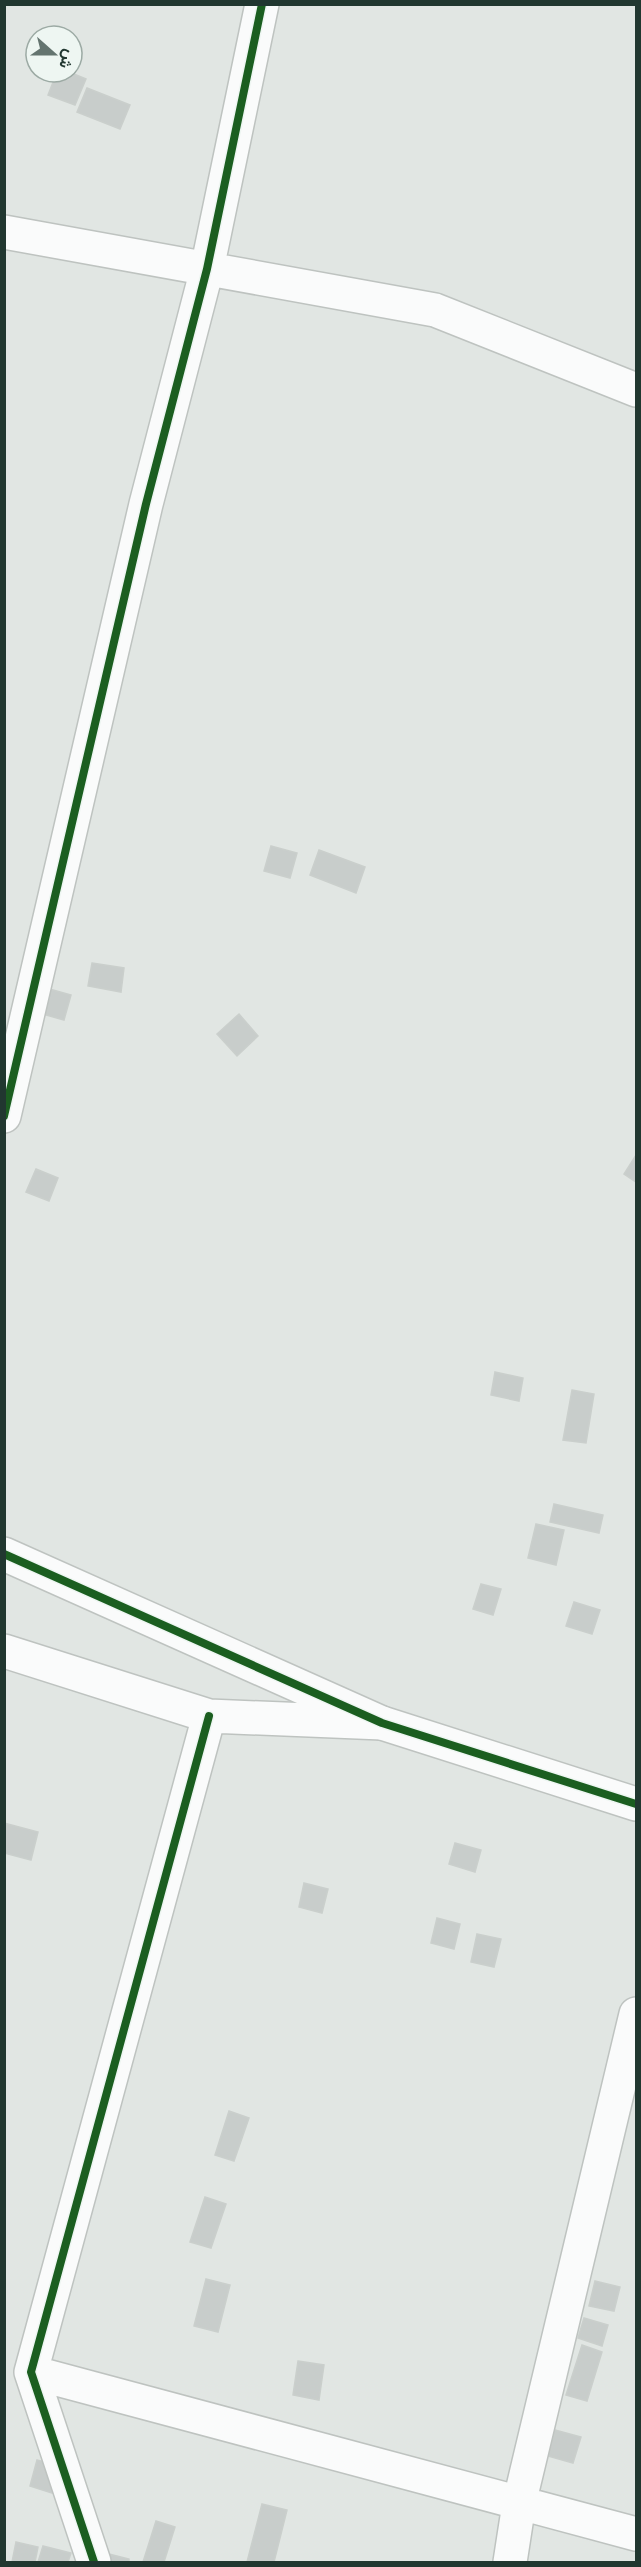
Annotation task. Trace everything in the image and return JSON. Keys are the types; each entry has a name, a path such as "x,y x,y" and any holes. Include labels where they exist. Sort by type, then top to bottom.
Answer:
{"street":[{"path":"4,1116 146,504 207,269 262,4"},
{"path":"4,232 435,310 636,390"},
{"path":"4,1554 382,1723 636,1804"},
{"path":"4,1651 209,1716 382,1723"},
{"path":"94,2562 31,2372 209,1716"},
{"path":"510,2562 519,2504 636,2014"},
{"path":"31,2372 636,2534"}],"building":[{"path":"52,84 84,84 75,105 48,95"},
{"path":"87,88 130,105 120,129 77,112"},
{"path":"271,846 297,853 290,878 264,871"},
{"path":"319,850 365,867 356,893 310,875"},
{"path":"92,963 124,968 121,992 88,986"},
{"path":"46,988 71,995 64,1020 39,1013"},
{"path":"239,1014 258,1036 237,1056 217,1034"},
{"path":"636,1155 636,1182 624,1174"},
{"path":"36,1169 58,1178 49,1201 26,1192"},
{"path":"495,1372 523,1378 519,1401 491,1395"},
{"path":"572,1390 594,1394 586,1443 563,1440"},
{"path":"554,1504 603,1515 599,1533 550,1522"},
{"path":"536,1524 564,1530 556,1565 528,1558"},
{"path":"481,1584 501,1589 493,1615 473,1609"},
{"path":"574,1602 600,1610 592,1634 566,1626"},
{"path":"4,1823 38,1832 31,1860 4,1853"},
{"path":"455,1843 481,1850 475,1872 449,1864"},
{"path":"304,1883 328,1889 322,1913 299,1907"},
{"path":"437,1918 460,1924 454,1949 431,1943"},
{"path":"477,1934 501,1939 494,1967 471,1962"},
{"path":"229,2111 249,2118 234,2161 215,2155"},
{"path":"205,2197 226,2204 211,2248 190,2242"},
{"path":"206,2279 230,2285 218,2332 194,2326"},
{"path":"595,2281 620,2287 614,2311 589,2306"},
{"path":"584,2318 608,2325 602,2346 578,2338"},
{"path":"582,2345 602,2352 587,2401 566,2395"},
{"path":"298,2361 324,2365 319,2400 293,2395"},
{"path":"555,2430 581,2437 573,2463 548,2456"},
{"path":"37,2460 60,2466 52,2493 30,2486"},
{"path":"262,2504 287,2510 274,2562 247,2562"},
{"path":"156,2521 175,2527 164,2562 143,2562"},
{"path":"16,2542 38,2547 35,2562 12,2562"},
{"path":"43,2546 71,2553 68,2562 38,2562"},
{"path":"105,2553 129,2559 129,2562 103,2562"}],"cycle path":[{"path":"4,1116 146,504 207,269 262,4"},
{"path":"4,1554 382,1723 636,1804"},
{"path":"94,2562 31,2372 209,1716"}]}
